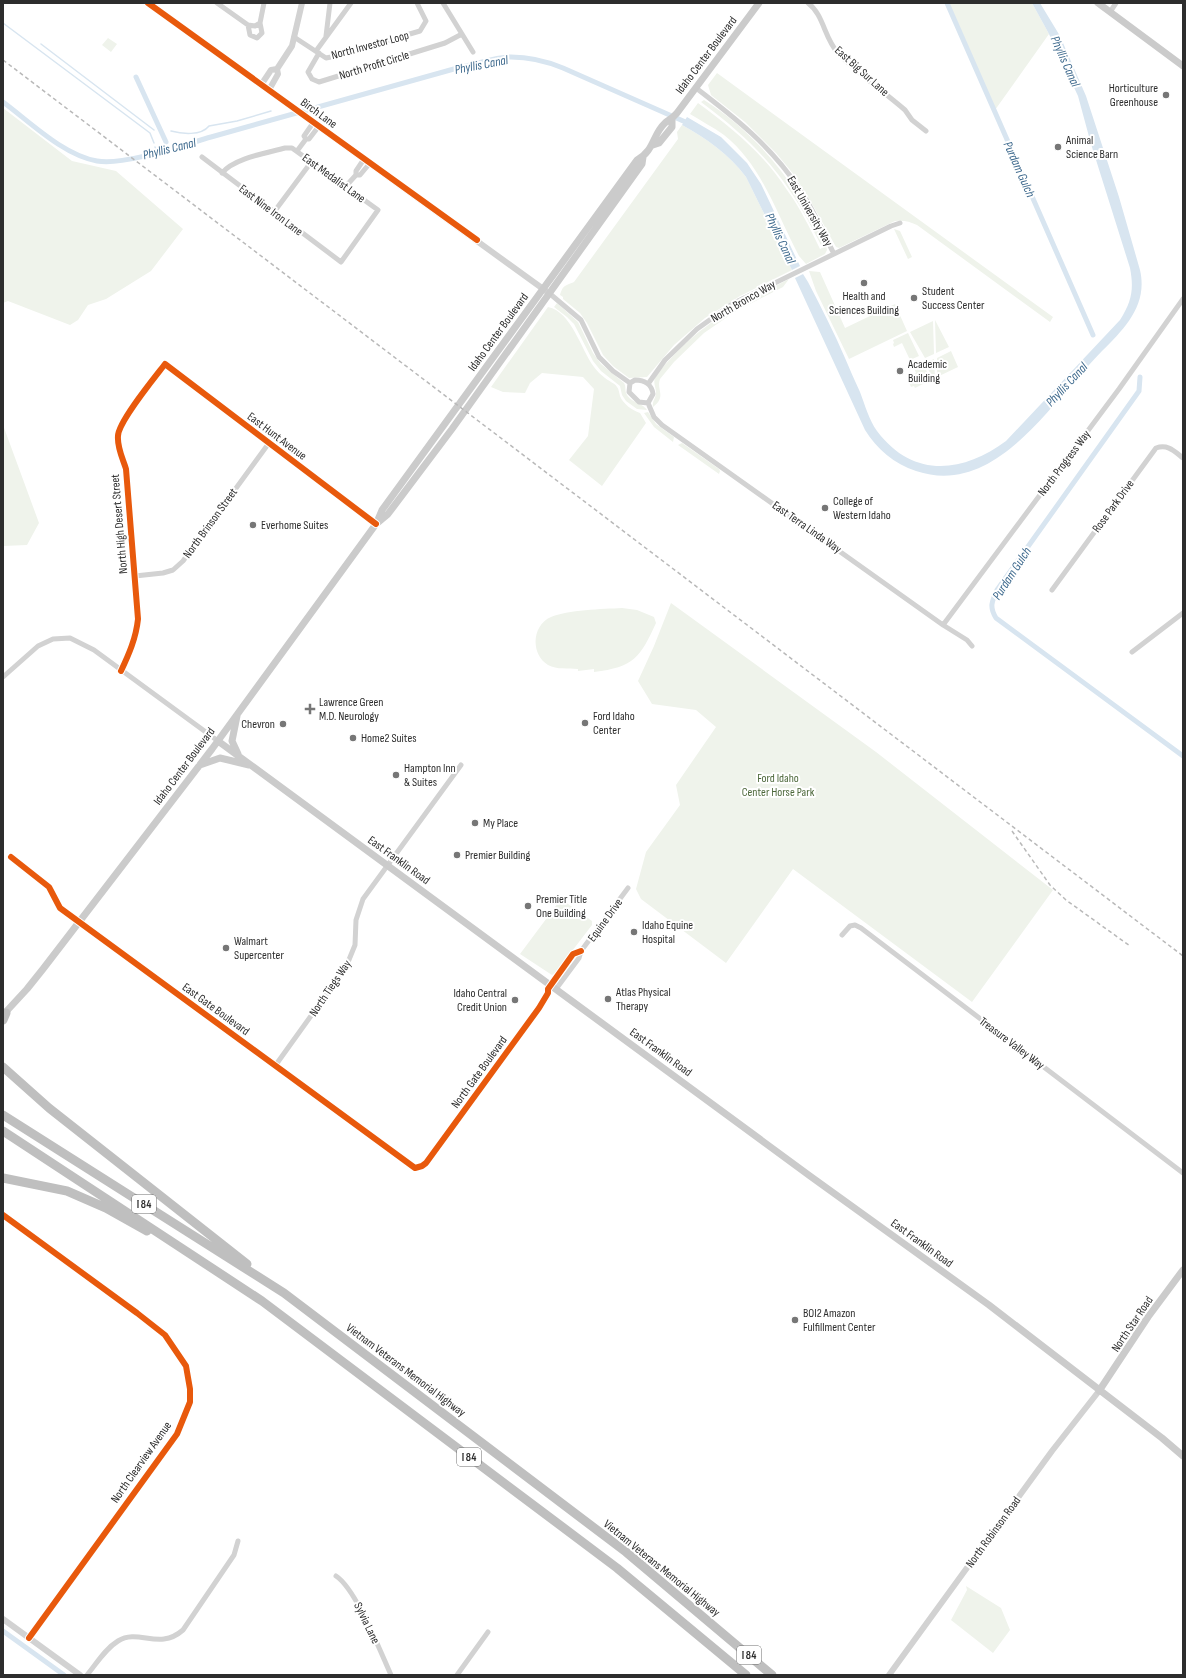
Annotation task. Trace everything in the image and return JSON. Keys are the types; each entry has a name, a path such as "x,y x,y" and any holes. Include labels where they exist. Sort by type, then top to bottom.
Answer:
{"highway":[{"path":"4,1067 79,1132 284,1293"},
{"name":"Vietnam Veterans Memorial Highway","path":"3,1115 284,1293 626,1552 772,1675"},
{"name":"I 84","path":"3,1131 262,1301 617,1568 746,1675"},
{"path":"3,1178 67,1191 106,1208 184,1249"}],"main road":[{"name":"Idaho Center Boulevard","path":"4,1016 27,990 218,741 303,626 376,524 382,510 543,288 637,160 643,157 653,144 653,139 666,122 672,120 759,3"},
{"path":"1098,3 1183,66"},
{"name":"Idaho Center Boulevard","path":"376,524 388,514 407,490 642,164 643,157"},
{"path":"239,712 232,741 240,757"},
{"name":"East Franklin Road","path":"218,741 810,1176 989,1305 1162,1438 1183,1456"},
{"path":"199,765 220,758 249,765"},
{"name":"North Star Road","path":"1099,1391 1148,1317 1183,1270"}],"street":[{"name":"Birch Lane","path":"148,3 549,293"},
{"path":"217,3 248,25 254,26 260,23"},
{"path":"248,25 250,35 257,38 262,33 260,23 264,3"},
{"path":"269,90 278,74 277,69 292,46 302,3"},
{"path":"326,37 330,3"},
{"path":"318,52 326,37 351,3"},
{"name":"North Investor Loop","path":"294,37 326,58 331,57 420,31 426,21 417,3"},
{"path":"443,3 473,52"},
{"name":"East Big Sur Lane","path":"808,3 819,14 828,39 838,52 905,110 912,120 926,131"},
{"path":"1110,12 1116,3"},
{"name":"North Profit Circle","path":"318,52 308,72 312,79 319,82 445,43 462,34"},
{"path":"260,85 271,70 277,69"},
{"name":"East University Way","path":"696,88 743,124 784,167 812,209 834,254"},
{"path":"297,150 306,139 309,139 316,124"},
{"name":"East Medalist Lane","path":"222,173 226,168 234,163 285,148 297,150 346,186 378,210 341,262"},
{"name":"East Nine Iron Lane","path":"202,157 341,262"},
{"path":"274,212 312,161"},
{"path":"346,186 356,175 360,175 367,161"},
{"name":"North Bronco Way","path":"648,384 662,364 697,329 732,304 891,226 900,224"},
{"path":"549,293 581,320 599,356 609,368 630,384"},
{"name":"North Progress Way","path":"943,625 1119,389 1183,299"},
{"name":"East Hunt Avenue","path":"165,364 376,524"},
{"name":"North High Desert Street","path":"121,671 136,633 138,619 126,469 118,446 118,433 124,420 165,364"},
{"path":"639,380 650,386 653,394 648,403 639,402 631,396 629,389 630,384 639,380"},
{"name":"East Terra Linda Way","path":"648,403 654,417 662,425 943,625 967,640 972,646"},
{"name":"North Brinson Street","path":"135,576 163,573 173,570 183,561 269,443"},
{"name":"Rose Park Drive","path":"1052,590 1156,448 1162,446 1169,448 1183,458"},
{"path":"1132,652 1183,613"},
{"name":"East Franklin Road","path":"3,677 38,646 53,639 70,638 86,645 218,741"},
{"name":"North Tiegs Way","path":"275,1066 346,967 355,945 356,920 360,906 371,887 461,765"},
{"name":"East Gate Boulevard","path":"12,857 49,887 60,908 411,1166 418,1168"},
{"name":"Equine Drive","path":"553,987 573,954 581,951 628,888"},
{"name":"Treasure Valley Way","path":"842,935 850,926 855,925 861,928 1183,1173"},
{"name":"North Gate Boulevard","path":"418,1168 426,1163 548,993 548,989 553,987"},
{"name":"North Clearview Avenue","path":"3,1215 137,1313 165,1336 186,1366 190,1389 190,1402 177,1434 29,1638"},
{"name":"North Robinson Road","path":"889,1675 1052,1451 1099,1391"},
{"path":"87,1675 108,1648 119,1640 126,1637 163,1640 178,1634 183,1630 234,1555 238,1541"},
{"name":"Sylvia Lane","path":"336,1576 343,1581 354,1598 391,1675"},
{"path":"3,1619 80,1675"},
{"path":"457,1675 488,1632"}],"green space":[{"path":"948,3 1032,3 1049,34 995,110"},
{"path":"108,38 117,44 111,52 102,45"},
{"path":"717,73 1053,317 1050,322 917,225 903,221 895,221 839,248 836,247 795,176 776,153 745,122 711,95 708,85"},
{"path":"704,100 742,129 775,163 802,201 825,243 821,245 797,201 771,165 740,134 701,102"},
{"path":"698,103 747,142 758,153 778,177 796,204 820,249 826,246 827,250 825,254 806,264 799,256 768,191 749,161 724,135 690,114"},
{"path":"3,108 72,161 116,171 183,229 151,271 106,299 88,305 78,320 70,325 8,301 3,303"},
{"path":"682,125 725,154 746,177 792,270 740,296 705,318 674,345 647,377 629,378 613,366 603,355 587,323 580,313 560,295 565,286 574,282 678,139 677,132"},
{"path":"894,229 900,231 912,257 908,259"},
{"path":"809,271 820,272 845,328 895,304 907,331 849,359 816,291"},
{"path":"789,279 783,287 736,311 704,333 674,362 660,379 659,400 653,407 656,393 654,382 655,378 663,367 686,343 713,321 727,312"},
{"path":"557,303 578,322 593,353 601,364 624,383 626,393 630,399 642,405 647,410 637,409 626,401 622,395 620,386 601,371 593,361 574,324 554,307"},
{"path":"548,307 556,310 570,324 594,367 602,376 616,386 623,402 640,413 646,423 602,486 569,460 588,436 594,389 583,377 542,373 530,383 525,393 503,392 491,387"},
{"path":"935,320 949,347 936,353"},
{"path":"933,321 934,354 925,358 910,332"},
{"path":"908,333 919,356 910,360 902,343 894,347 893,344 893,340"},
{"path":"951,351 958,367 937,377 937,358"},
{"path":"934,359 935,378 933,379 925,363"},
{"path":"923,364 931,380 915,388 914,386 911,387 907,378 916,373 914,368"},
{"path":"648,412 656,424 674,437 673,442 654,427 644,413"},
{"path":"3,425 39,523 27,545 3,546"},
{"path":"682,443 719,469 719,474 678,445"},
{"name":"Ford Idaho Center Horse Park","path":"671,603 876,752 1053,890 972,1002 793,869 726,963 641,899 636,889 646,852 680,805 676,785 716,727 696,710 652,704 638,681"},
{"path":"622,608 637,610 654,617 656,623 640,653 627,664 594,672 594,669 578,671 578,669 551,667 542,660 538,654 536,647 537,633 540,626 551,617 575,611"},
{"path":"561,899 592,921 592,925 556,972 552,975 520,954"},
{"path":"966,1586 1001,1608 1010,1630 993,1653 951,1620 967,1590"}],"water":[{"path":"1032,3 1040,3 1060,36 1086,96 1119,197 1140,270 1142,283 1141,294 1133,315 1119,334 1025,436 1006,452 986,465 964,473 941,476 916,471 893,460 875,443 865,430 795,278 803,274 808,282 823,310 860,392 869,417 877,431 891,447 906,457 922,464 939,466 956,465 973,460 990,452 1006,441 1120,320 1131,295 1132,282 1130,268 1091,144 1078,96 1049,34"},
{"path":"687,117 721,137 747,163 761,184 800,266 792,270 746,177 725,154 682,125"}],"waterway":[{"name":"Purdam Gulch","path":"947,3 1093,335"},
{"path":"3,23 150,133 154,143"},
{"path":"41,44 154,130"},
{"name":"Phyllis Canal","path":"3,102 59,145 84,158 109,162 154,154 461,67 499,58 518,57 544,61 557,66 690,124"},
{"path":"136,77 166,142"},
{"path":"171,131 180,133 196,133 206,129 209,126 237,121 271,111"},
{"name":"Phyllis Canal","path":"155,147 157,152"},
{"name":"Purdam Gulch","path":"1140,377 1139,391 997,590 993,601 992,611 996,618 1183,756"},
{"path":"3,1631 64,1675"}],"railway":[{"path":"3,60 1183,956"},
{"path":"1012,831 1050,885 1066,900 1130,946"}],"cycle path":[{"path":"148,3 477,240"},
{"path":"121,671 132,646 138,619 126,469 119,449 118,436 130,410 165,364 376,524"},
{"path":"11,857 49,887 60,908 415,1168 426,1163 539,1008 548,993 548,989 573,954 581,951"},
{"path":"3,1215 165,1335 186,1366 190,1389 190,1402 177,1434 29,1638"}],"place":[{"name":"Horticulture Greenhouse","path":"1166,95"},
{"name":"Animal Science Barn","path":"1058,147"},
{"name":"Health and Sciences Building","path":"864,283"},
{"name":"Student Success Center","path":"914,298"},
{"name":"Academic Building","path":"900,371"},
{"name":"College of Western Idaho","path":"825,508"},
{"name":"Everhome Suites","path":"253,525"},
{"name":"Lawrence Green M.D. Neurology","path":"310,709"},
{"name":"Ford Idaho Center","path":"585,723"},
{"name":"Chevron","path":"283,724"},
{"name":"Home2 Suites","path":"353,738"},
{"name":"Hampton Inn & Suites","path":"396,775"},
{"name":"My Place","path":"475,823"},
{"name":"Premier Building","path":"457,855"},
{"name":"Premier Title One Building","path":"528,906"},
{"name":"Idaho Equine Hospital","path":"634,932"},
{"name":"Walmart Supercenter","path":"226,948"},
{"name":"Atlas Physical Therapy","path":"608,999"},
{"name":"Idaho Central Credit Union","path":"515,1000"},
{"name":"BOI2 Amazon Fulfillment Center","path":"795,1320"}]}
